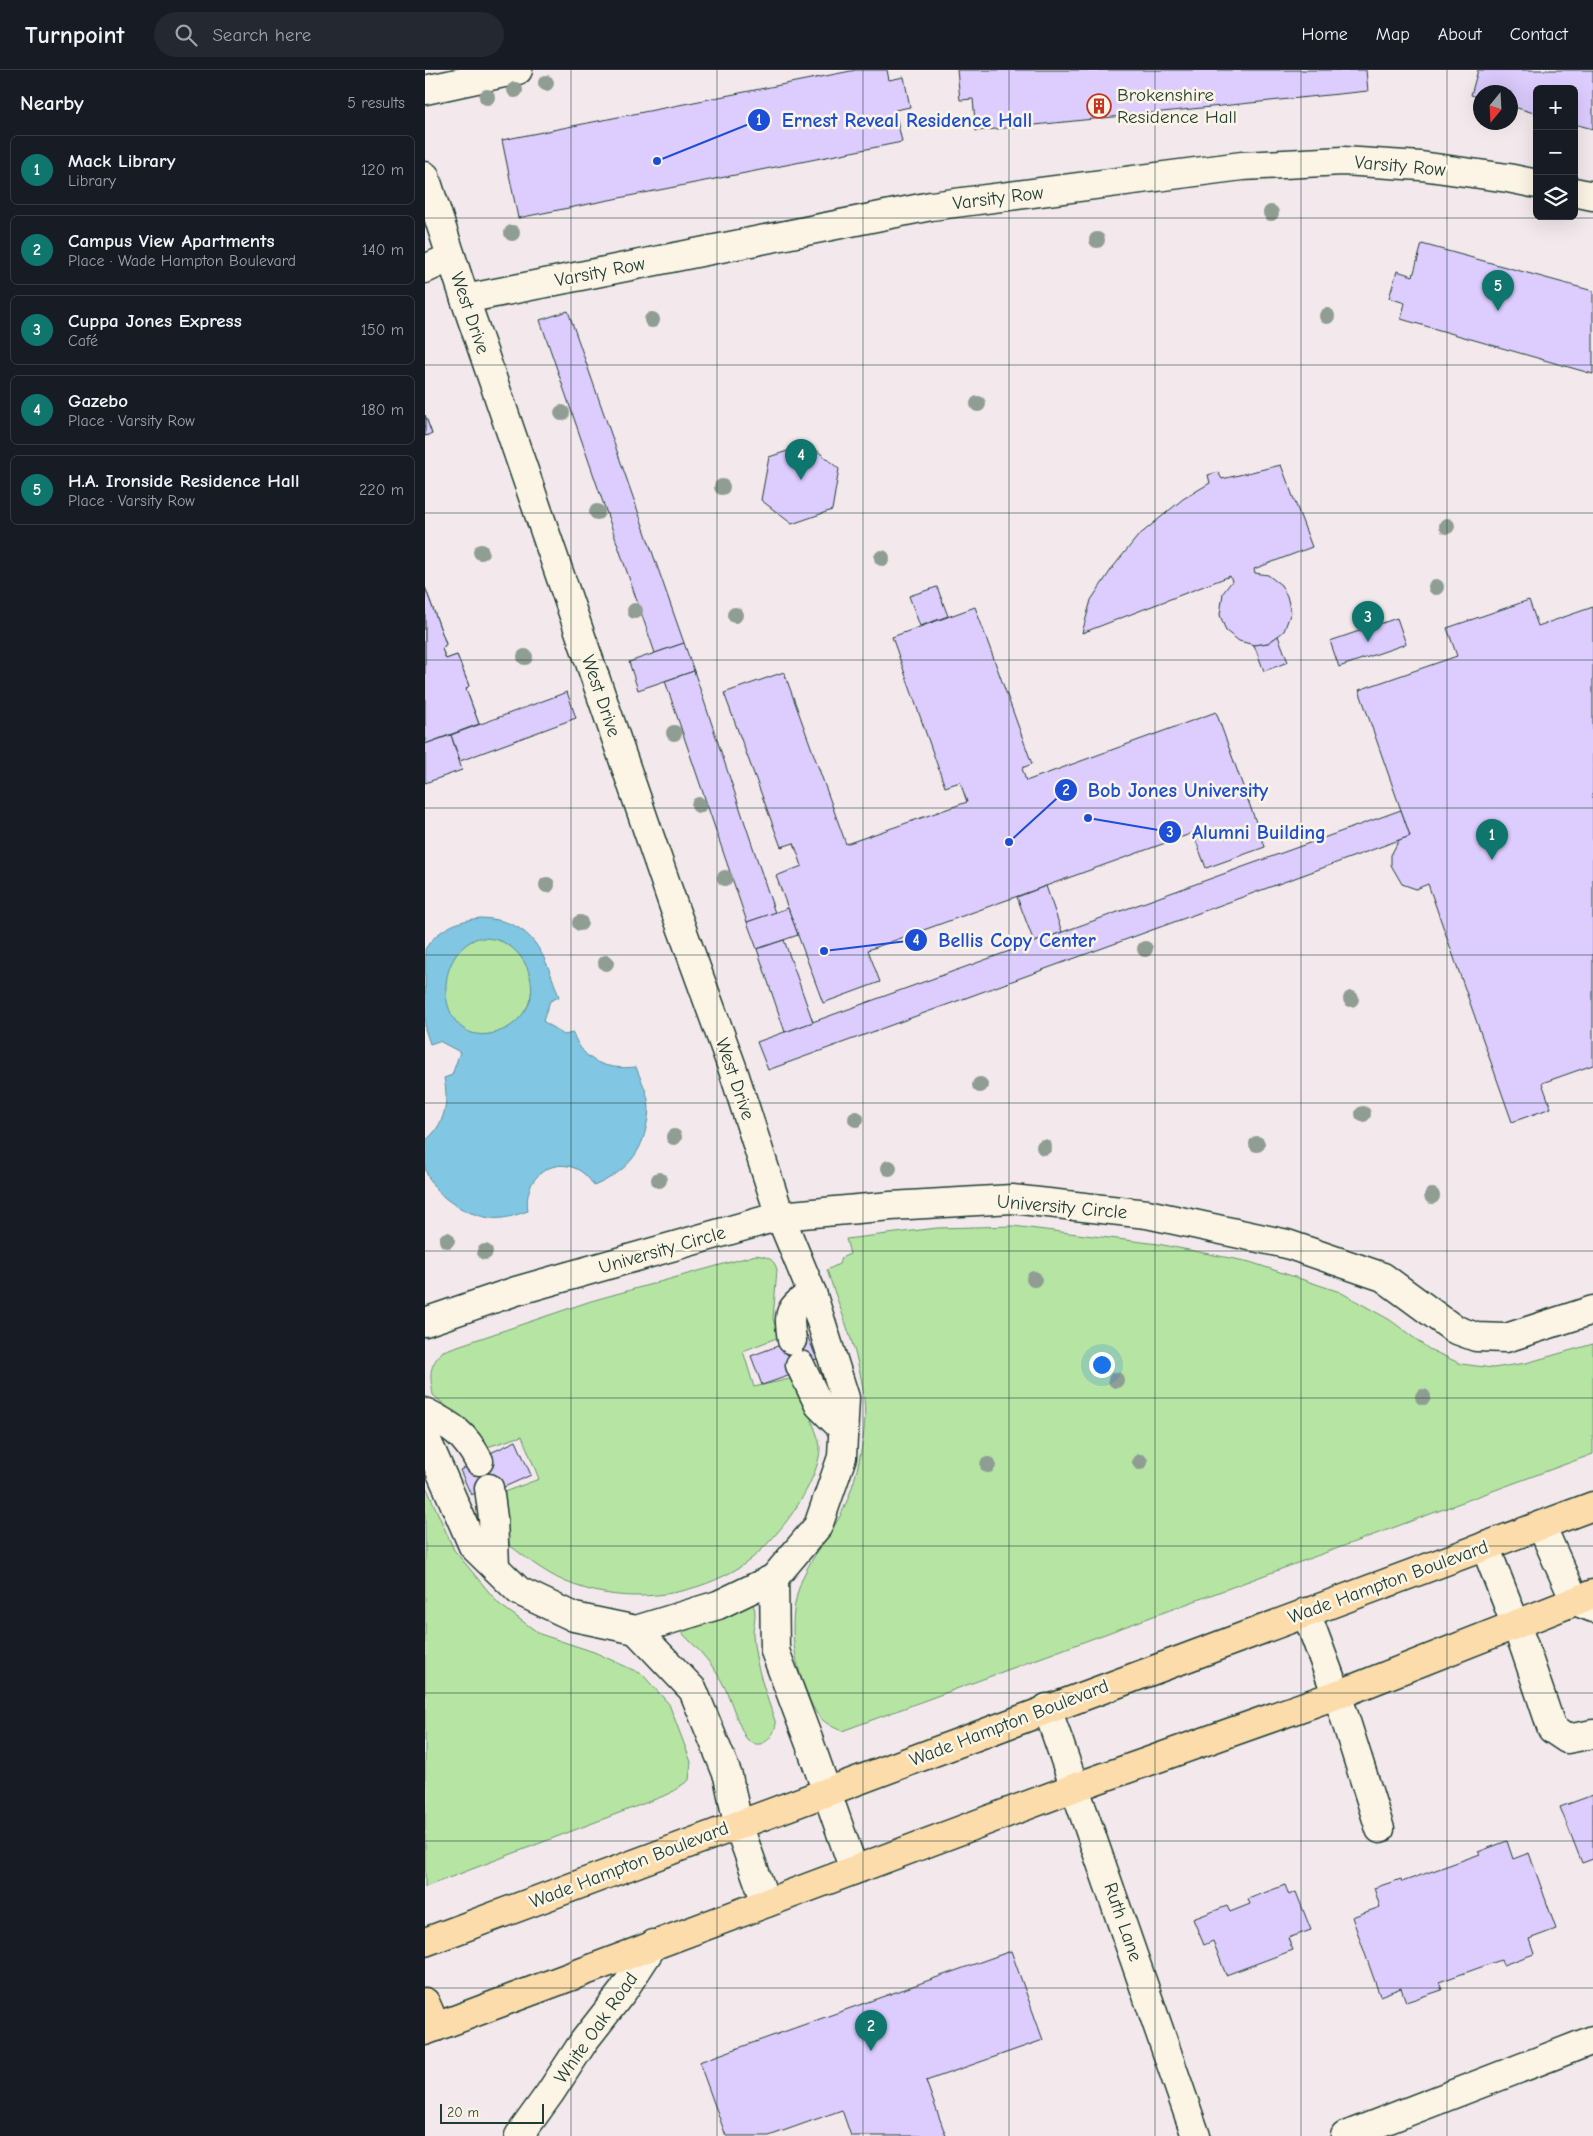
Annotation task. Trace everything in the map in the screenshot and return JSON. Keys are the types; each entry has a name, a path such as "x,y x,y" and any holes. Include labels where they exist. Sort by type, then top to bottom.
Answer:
{"main road":[{"name":"Wade Hampton Boulevard","path":"425,1942 1047,1708 1593,1506"},
{"path":"425,2002 431,2029 1076,1787 1337,1695 1515,1624 1587,1601"}],"street":[{"path":"425,90 518,70"},
{"name":"Varsity Row","path":"465,299 931,206 1242,166 1343,161 1421,166 1533,183"},
{"name":"West Drive","path":"425,176 465,299 675,910 732,1067 781,1216 812,1293 845,1398 842,1457 818,1526 773,1578"},
{"path":"1578,193 1593,196"},
{"path":"425,268 451,257"},
{"name":"University Circle","path":"425,1322 516,1291 781,1216 891,1206 1012,1199 1147,1214 1287,1244 1383,1277 1454,1329 1476,1337 1506,1338 1593,1310"},
{"path":"812,1293 794,1306 789,1318 796,1353 819,1405 843,1430"},
{"path":"425,1412 452,1425 469,1443 479,1462"},
{"path":"425,1436 473,1546 519,1591 574,1617 636,1630 718,1605 773,1578 775,1651 854,1870"},
{"path":"489,1488 493,1518 495,1567"},
{"path":"1541,1525 1587,1601"},
{"path":"1485,1546 1552,1729 1567,1739 1593,1734"},
{"path":"1306,1612 1337,1695 1380,1828"},
{"path":"636,1630 693,1690 728,1776 738,1824 766,1903"},
{"name":"Ruth Lane","path":"1047,1708 1197,2136"},
{"name":"White Oak Road","path":"519,2136 584,2041 623,1991 654,1944"},
{"path":"1345,2136 1593,2040"}],"green space":[{"path":"483,937 502,941 517,952 528,967 532,986 528,1005 517,1020 502,1031 483,1035 464,1031 449,1020 438,1005 434,986 438,967 449,952 464,941"},
{"path":"1013,1226 1158,1244 1250,1262 1340,1292 1390,1320 1429,1349 1461,1364 1493,1368 1526,1363 1593,1344 1593,1454 842,1731 822,1719 811,1703 800,1674 793,1632 793,1618 798,1590 811,1562 844,1509 854,1480 863,1439 864,1395 860,1374 849,1332 827,1270 839,1264 841,1258 850,1254 846,1239 937,1228"},
{"path":"756,1255 769,1259 774,1263 777,1270 773,1319 779,1337 743,1351 754,1387 794,1378 814,1425 820,1449 816,1469 806,1490 794,1511 777,1533 742,1566 716,1579 697,1587 677,1592 635,1596 614,1595 594,1591 565,1582 548,1573 509,1545 504,1492 539,1479 522,1436 484,1448 473,1429 433,1395 431,1382 432,1366 443,1351 591,1301"},
{"path":"425,1484 454,1550 499,1604 540,1634 594,1652 642,1674 669,1704 691,1762 689,1780 669,1794 425,1887"},
{"path":"750,1601 755,1612 753,1634 756,1657 776,1724 775,1729 766,1742 761,1744 752,1743 747,1739 716,1671 683,1634 683,1626"}],"water":[{"path":"481,918 499,920 513,925 534,942 542,954 559,997 550,1001 543,1021 564,1035 573,1033 583,1051 590,1058 598,1062 615,1067 636,1067 649,1103 643,1139 634,1156 621,1170 594,1186 584,1174 573,1167 561,1165 550,1168 540,1174 532,1183 528,1196 528,1211 500,1218 480,1216 450,1202 434,1187 425,1168 425,1141 437,1128 444,1113 446,1096 444,1078 452,1075 460,1052 439,1041 430,1044 425,1029 425,949 436,936 449,927 464,921","holes":["478,938 493,939 511,947 524,962 531,981 532,991 530,1001 517,1021 505,1029 483,1035 466,1030 454,1019 447,1002 446,983 451,965 461,949"]}],"building":[{"path":"856,70 887,70 889,80 904,77 910,107 895,110 902,142 518,218 502,140"},
{"name":"Brokenshire Residence Hall","path":"957,70 1366,70 1368,91 976,131 973,99 960,100"},
{"path":"1478,70 1593,70 1593,129 1578,125 1578,85 1533,85 1533,113 1518,108 1518,85 1474,85"},
{"path":"1422,244 1593,291 1593,374 1401,319 1405,303 1389,298 1397,271 1413,276"},
{"path":"568,311 684,643 655,653 540,320"},
{"path":"425,415 432,434 425,436"},
{"path":"425,415 432,434 425,436"},
{"path":"809,444 839,469 832,510 792,524 761,500 769,457"},
{"path":"1281,465 1312,547 1254,569 1255,573 1268,575 1281,585 1287,596 1291,612 1284,631 1268,643 1254,645 1239,641 1226,631 1220,615 1223,593 1232,581 1230,576 1082,633 1091,600 1113,567 1138,536 1183,499 1210,483 1208,475 1218,472 1222,479"},
{"path":"425,587 446,644 442,649 446,659 457,655 469,686 466,689 479,724 425,744"},
{"path":"425,587 446,644 442,649 446,659 457,655 469,686 466,689 479,724 425,744"},
{"path":"937,587 948,616 920,626 909,596"},
{"path":"1529,600 1538,626 1593,607 1593,1065 1542,1083 1551,1108 1512,1122 1428,884 1416,889 1402,884 1391,865 1391,855 1399,840 1410,836 1359,690 1457,656 1447,628"},
{"path":"975,607 1032,764 1022,768 1026,781 1216,712 1265,847 1206,868 1193,833 868,950 880,982 823,1003 776,876 802,866 794,843 781,847 724,693 784,672 846,844 967,802 960,782 945,787 892,637"},
{"path":"1397,618 1406,644 1339,667 1330,641"},
{"path":"1278,636 1288,662 1264,671 1254,645 1268,643"},
{"path":"684,643 694,671 638,690 629,662"},
{"path":"694,671 775,913 747,922 665,681"},
{"path":"567,692 576,718 460,761 451,735"},
{"path":"451,735 462,770 425,783 425,744"},
{"path":"1401,810 1410,836 768,1070 757,1042"},
{"path":"1046,886 1062,932 1034,942 1017,897"},
{"path":"788,908 798,935 757,949 747,922"},
{"path":"784,940 813,1022 785,1032 757,949"},
{"path":"807,1335 817,1359 789,1369 791,1375 762,1385 751,1356"},
{"path":"516,1441 531,1475 502,1488 499,1483 471,1495 460,1470 488,1458 486,1455"},
{"path":"1593,1795 1593,1859 1582,1863 1560,1807"},
{"path":"1507,1841 1513,1859 1529,1853 1556,1929 1529,1939 1534,1954 1503,1965 1501,1960 1439,1982 1442,1990 1406,2002 1401,1988 1380,1996 1352,1917 1380,1907 1374,1888 1401,1879 1402,1882 1480,1854 1478,1852"},
{"path":"1285,1885 1289,1895 1296,1892 1311,1930 1288,1938 1293,1950 1226,1975 1213,1941 1204,1945 1193,1919 1227,1906 1230,1912 1250,1904 1248,1899"},
{"path":"1011,1951 1043,2040 926,2081 946,2136 851,2136 842,2110 769,2136 726,2136 699,2062"}],"place":[{"name":"Brokenshire Residence Hall","path":"1099,106"},
{"name":"Ernest Reveal Residence Hall","path":"657,161"},
{"name":"H.A. Ironside Residence Hall","path":"1498,311"},
{"name":"Gazebo","path":"801,480"},
{"name":"Cuppa Jones Express","path":"1368,642"},
{"name":"Alumni Building","path":"1088,818"},
{"name":"Bob Jones University","path":"1009,842"},
{"name":"Mack Library","path":"1492,860"},
{"name":"Bellis Copy Center","path":"824,951"},
{"name":"Campus View Apartments","path":"871,2051"}]}
